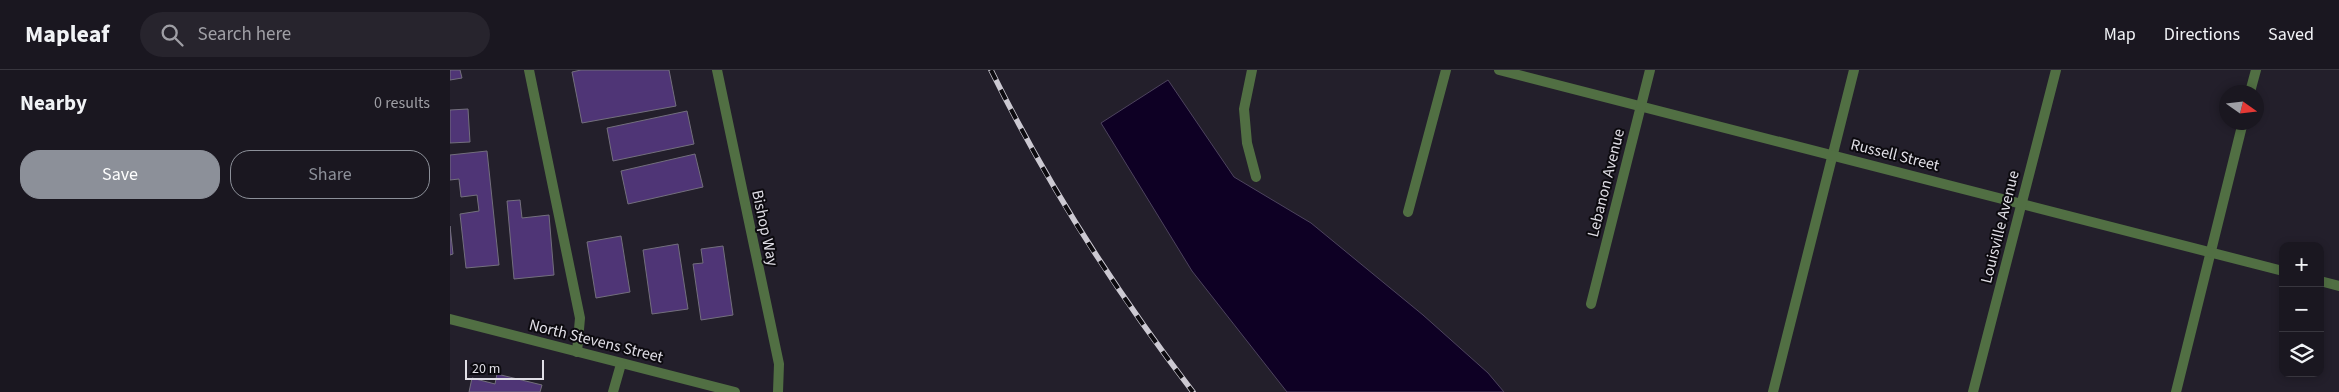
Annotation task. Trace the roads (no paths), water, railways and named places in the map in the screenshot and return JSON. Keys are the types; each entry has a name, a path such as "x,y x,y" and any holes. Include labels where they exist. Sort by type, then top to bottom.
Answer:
{"street":[{"path":"530,70 580,318 577,352"},
{"name":"Bishop Way","path":"717,70 779,364 778,392"},
{"path":"1252,70 1244,110 1247,144 1256,176"},
{"path":"1408,212 1446,70"},
{"name":"Russell Street","path":"1499,70 2279,270"},
{"name":"Lebanon Avenue","path":"1591,304 1650,70"},
{"path":"1773,392 1854,70"},
{"name":"Louisville Avenue","path":"1973,392 2056,70"},
{"path":"2252,85 2256,70"},
{"path":"2176,392 2241,130"},
{"path":"2324,282 2339,286"},
{"name":"North Stevens Street","path":"450,319 735,392"},
{"path":"613,392 621,364"}],"railway":[{"path":"991,70 1036,155 1084,236 1136,315 1193,392"}]}
